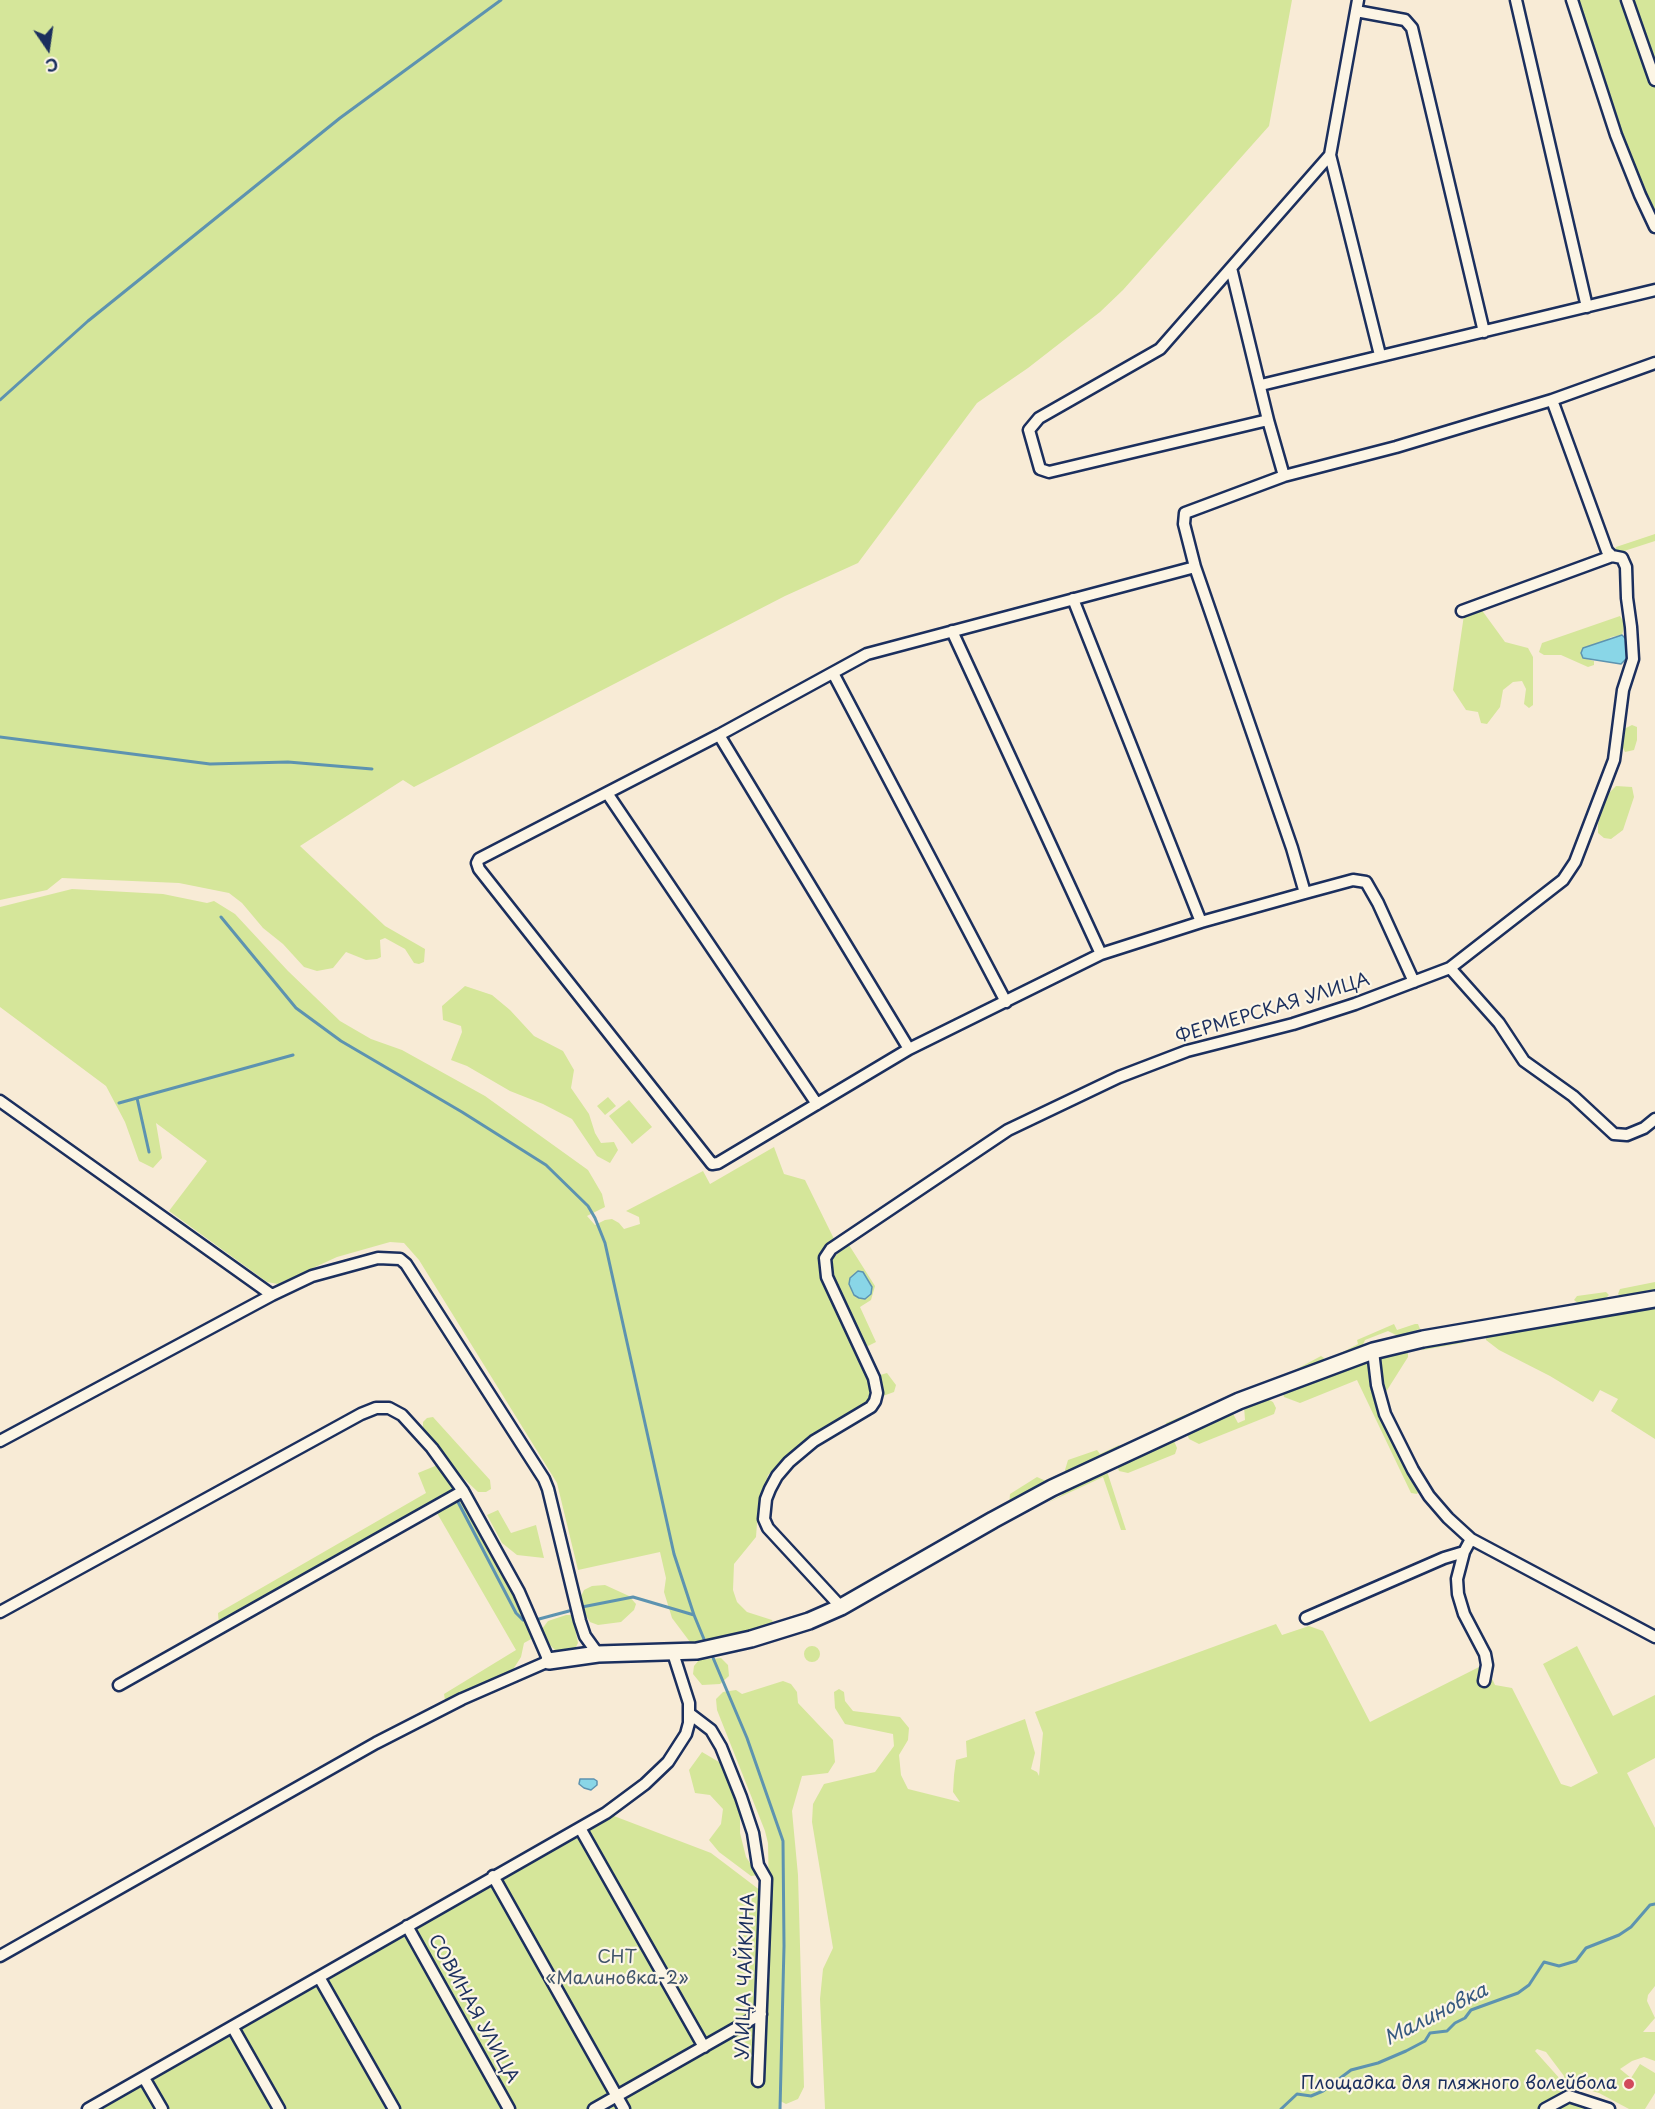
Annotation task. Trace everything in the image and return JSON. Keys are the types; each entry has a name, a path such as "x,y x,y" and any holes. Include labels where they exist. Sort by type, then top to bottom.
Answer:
{"street":[{"path":"1516,0 1587,307"},
{"path":"1572,0 1616,135 1655,227"},
{"path":"1628,0 1655,80"},
{"path":"1380,356 1330,155 1357,6 1405,20 1412,28 1484,332"},
{"path":"1268,420 1048,472 1040,469 1029,430 1039,418 1160,348 1330,155"},
{"path":"1231,268 1284,476"},
{"path":"1261,385 1655,290"},
{"path":"1305,893 1292,848 1196,567 1184,524 1185,513 1284,476 1396,447 1552,400 1655,363"},
{"name":"ФЕРМЕРСКАЯ УЛИЦА","path":"842,1607 768,1528 764,1519 766,1499 770,1489 789,1462 814,1441 871,1407 877,1393 874,1378 827,1277 825,1258 831,1249 1008,1130 1119,1077 1186,1051 1293,1024 1354,1004 1450,968 1563,880 1575,862 1614,760 1623,690 1633,659 1626,567 1622,558 1612,556 1607,550 1552,400"},
{"path":"1461,611 1612,556"},
{"path":"1196,567 878,650 479,859 477,863 479,869 712,1164 718,1163 909,1049 1101,954 1201,922 1353,880 1360,879 1366,882 1414,982"},
{"path":"1073,599 1201,922"},
{"path":"952,631 1101,954"},
{"path":"833,672 1006,1002"},
{"path":"719,735 909,1049"},
{"path":"607,793 817,1104"},
{"path":"1450,968 1499,1023 1524,1061 1573,1096 1614,1134 1627,1135 1644,1128 1655,1119"},
{"path":"0,1101 272,1296"},
{"path":"0,1441 312,1276 378,1258 400,1259 406,1263 544,1479 580,1621 591,1646 598,1654"},
{"path":"0,1956 376,1743 462,1699 549,1661 598,1654 697,1651 751,1639 810,1621 842,1607 993,1520 1094,1468 1239,1401 1373,1352 1465,1331 1655,1299"},
{"path":"1373,1352 1377,1385 1385,1414 1413,1470 1429,1496 1471,1539 1655,1637"},
{"path":"0,1612 361,1414 375,1408 389,1408 402,1415 432,1448 463,1491 519,1592 549,1661"},
{"path":"119,1685 463,1491"},
{"path":"1471,1539 1464,1552 1457,1579 1458,1594 1464,1614 1485,1654 1487,1665 1484,1681"},
{"path":"1306,1618 1444,1558 1464,1552"},
{"path":"88,2109 606,1813 630,1795 668,1762 686,1734 690,1713 673,1653"},
{"name":"УЛИЦА ЧАЙКИНА","path":"690,1713 711,1730 721,1747 753,1833 758,1865 766,1879 758,2082"},
{"path":"580,1828 704,2047"},
{"path":"493,1876 624,2109"},
{"name":"СОВИНАЯ УЛИЦА","path":"407,1926 509,2109"},
{"path":"319,1977 394,2109"},
{"path":"594,2109 761,2014"},
{"path":"233,2028 279,2109"},
{"path":"144,2078 162,2109"},
{"path":"1569,2096 1579,2109"},
{"path":"1545,2109 1569,2096 1609,2109"}],"green space":[{"path":"0,0 1292,0 1269,126 1123,290 1100,312 1028,368 977,403 858,563 785,596 414,787 403,780 300,846 385,926 425,949 424,962 414,963 405,949 385,938 380,940 381,957 377,959 366,960 346,952 333,968 317,971 304,967 283,944 263,928 242,903 229,893 179,883 62,878 47,890 0,900"},
{"path":"1572,0 1655,0 1655,226"},
{"path":"1655,534 1655,541 1618,553 1614,552 1616,547"},
{"path":"1481,609 1505,642 1528,648 1533,657 1533,705 1529,708 1524,704 1526,689 1522,681 1513,682 1503,690 1500,707 1487,724 1481,723 1478,712 1466,710 1453,690 1464,615"},
{"path":"1620,616 1625,624 1622,635 1611,637 1583,658 1594,661 1594,665 1588,667 1561,655 1544,655 1539,652 1542,643"},
{"path":"1632,725 1637,727 1637,740 1634,750 1625,752 1621,744 1624,729"},
{"path":"1616,786 1632,787 1634,797 1623,830 1611,839 1604,838 1598,833 1598,824 1609,793"},
{"path":"72,889 163,894 207,903 214,901 235,914 288,971 340,1021 371,1039 402,1050 485,1096 588,1170 602,1194 605,1207 587,1216 595,1225 612,1219 624,1229 640,1224 639,1217 626,1211 703,1171 710,1184 774,1147 784,1174 805,1180 836,1243 823,1279 834,1309 846,1302 831,1269 831,1261 849,1245 875,1286 871,1300 860,1307 876,1342 858,1351 870,1378 887,1373 896,1385 894,1392 869,1401 817,1433 794,1450 768,1475 758,1510 756,1537 734,1564 733,1590 737,1602 747,1612 772,1620 774,1624 772,1627 698,1645 690,1642 672,1618 664,1592 666,1578 660,1552 578,1570 557,1483 419,1260 404,1243 390,1242 337,1257 278,1284 267,1282 169,1211 207,1161 156,1123 162,1158 153,1168 139,1161 125,1122 106,1086 0,1007 0,907"},
{"path":"465,986 492,995 510,1010 534,1036 563,1051 574,1070 571,1088 589,1114 595,1133 601,1143 614,1142 618,1150 610,1163 597,1156 572,1119 510,1091 467,1066 451,1060 462,1032 461,1026 443,1020 442,1006"},
{"path":"608,1097 616,1106 605,1115 597,1106"},
{"path":"629,1100 652,1127 632,1144 609,1116"},
{"path":"1655,1282 1655,1290 1621,1297 1618,1294 1620,1289"},
{"path":"1606,1292 1609,1295 1605,1299 1578,1303 1574,1300 1577,1296"},
{"path":"1655,1304 1655,1439 1611,1411 1618,1399 1600,1390 1593,1402 1550,1376 1499,1350 1486,1340 1486,1335"},
{"path":"1394,1324 1397,1330 1415,1324 1418,1324 1420,1329 1398,1336 1388,1331 1365,1340 1362,1347 1341,1353 1358,1344 1357,1340"},
{"path":"1466,1339 1462,1343 1423,1350 1420,1346"},
{"path":"1403,1350 1408,1352 1408,1357 1384,1395 1379,1361 1384,1355"},
{"path":"1321,1356 1324,1358 1323,1361 1293,1371"},
{"path":"1366,1359 1371,1362 1375,1384 1420,1488 1417,1494 1411,1493 1357,1380 1300,1403 1284,1397 1281,1389"},
{"path":"1273,1379 1274,1383 1262,1396 1273,1402 1276,1408 1274,1414 1199,1444 1189,1439 1186,1431 1172,1436 1177,1448 1175,1454 1128,1473 1119,1471 1114,1458 1105,1465 1126,1530 1121,1530 1103,1477 1047,1503 1062,1495 1069,1478 1065,1470 1068,1460 1097,1450 1100,1454 1119,1445 1125,1456 1164,1444 1166,1423 1230,1396 1233,1402 1231,1410 1238,1423 1245,1420 1243,1392"},
{"path":"433,1417 490,1480 491,1489 478,1492 461,1476 423,1428 423,1422"},
{"path":"440,1464 457,1486 498,1560 534,1634 533,1638 524,1643 521,1657 507,1676 450,1702 445,1700 444,1694 516,1650 437,1513 229,1630 219,1626 218,1613 426,1493 418,1473"},
{"path":"1037,1477 1046,1481 1044,1489 1027,1499 1026,1512 1008,1520 1010,1494"},
{"path":"498,1510 511,1533 536,1525 544,1558 517,1555 502,1543 487,1515"},
{"path":"1001,1524 950,1551 857,1591 855,1588 965,1525 968,1530"},
{"path":"605,1585 629,1596 636,1604 634,1610 621,1622 598,1625 590,1622 585,1614 581,1596 584,1590 592,1586"},
{"path":"571,1615 573,1618 578,1643 574,1651 562,1652 550,1645 542,1629 548,1621"},
{"path":"1276,1624 1282,1635 1309,1626 1323,1631 1370,1722 1485,1664 1495,1685 1512,1688 1561,1784 1571,1787 1598,1773 1543,1664 1577,1646 1613,1716 1655,1695 1655,1758 1627,1773 1655,1828 1655,1986 1648,1995 1647,2001 1655,2018 1643,2032 1655,2032 1655,2061 1644,2057 1620,2069 1631,2078 1640,2064 1655,2073 1655,2093 1645,2109 1629,2109 1599,2093 1578,2087 1568,2088 1563,2083 1564,2076 1546,2052 1537,2049 1535,2051 1561,2080 1553,2085 1609,2109 825,2109 820,1999 823,1969 833,1948 812,1822 813,1804 824,1784 875,1772 894,1746 893,1734 845,1724 835,1708 834,1692 839,1689 844,1692 845,1701 853,1711 900,1717 909,1728 908,1740 899,1755 901,1775 908,1789 960,1802 953,1792 954,1775 956,1760 967,1757 966,1741 1025,1719 1035,1753 1031,1769 1039,1776 1043,1733 1035,1712"},
{"path":"809,1646 815,1646 820,1654 818,1660 809,1662 804,1657 804,1651"},
{"path":"721,1658 728,1665 729,1676 720,1684 702,1685 693,1674 694,1666 699,1660"},
{"name":"СНТ «Малиновка-2»","path":"783,1681 791,1684 797,1692 798,1703 833,1740 835,1762 828,1773 802,1776 792,1811 798,1875 804,2087 798,2099 786,2104 780,2101 780,2109 88,2109 606,1813 711,1853 769,1897 768,1843 765,1831 717,1710 716,1699 723,1692 736,1690 742,1694"},
{"path":"702,1752 719,1762 734,1790 740,1807 740,1833 746,1857 758,1875 751,1876 719,1852 709,1840 721,1824 723,1809 710,1795 695,1793 689,1770"}],"water":[{"path":"1622,635 1626,639 1627,658 1621,664 1583,658 1581,653 1583,648"},
{"path":"858,1271 863,1272 872,1287 871,1294 865,1299 854,1295 849,1284 850,1278"},
{"path":"580,1779 594,1779 597,1785 591,1790 584,1788 579,1784"}],"waterway":[{"path":"0,400 88,321 340,118 501,0"},
{"path":"0,737 210,764 288,762 372,769"},
{"path":"221,917 296,1008 341,1041 462,1112 546,1165 588,1206 605,1243 674,1554 694,1615"},
{"path":"119,1103 293,1055"},
{"path":"137,1098 149,1152"},
{"path":"458,1502 516,1613 523,1620"},
{"path":"582,1607 633,1597 694,1615 706,1644"},
{"path":"539,1619 569,1611"},
{"path":"711,1653 747,1738 783,1841 784,1946 780,2109"},
{"name":"Малиновка","path":"1281,2109 1297,2094 1311,2096 1323,2091 1351,2070 1378,2063 1406,2051 1425,2041 1430,2033 1447,2031 1455,2023 1465,2018 1471,2010 1518,1993 1529,1985 1544,1962 1559,1966 1576,1961 1586,1948 1619,1935 1631,1927 1650,1905 1655,1904"}],"place":[{"name":"Площадка для пляжного волейбола","path":"1629,2084"}]}
